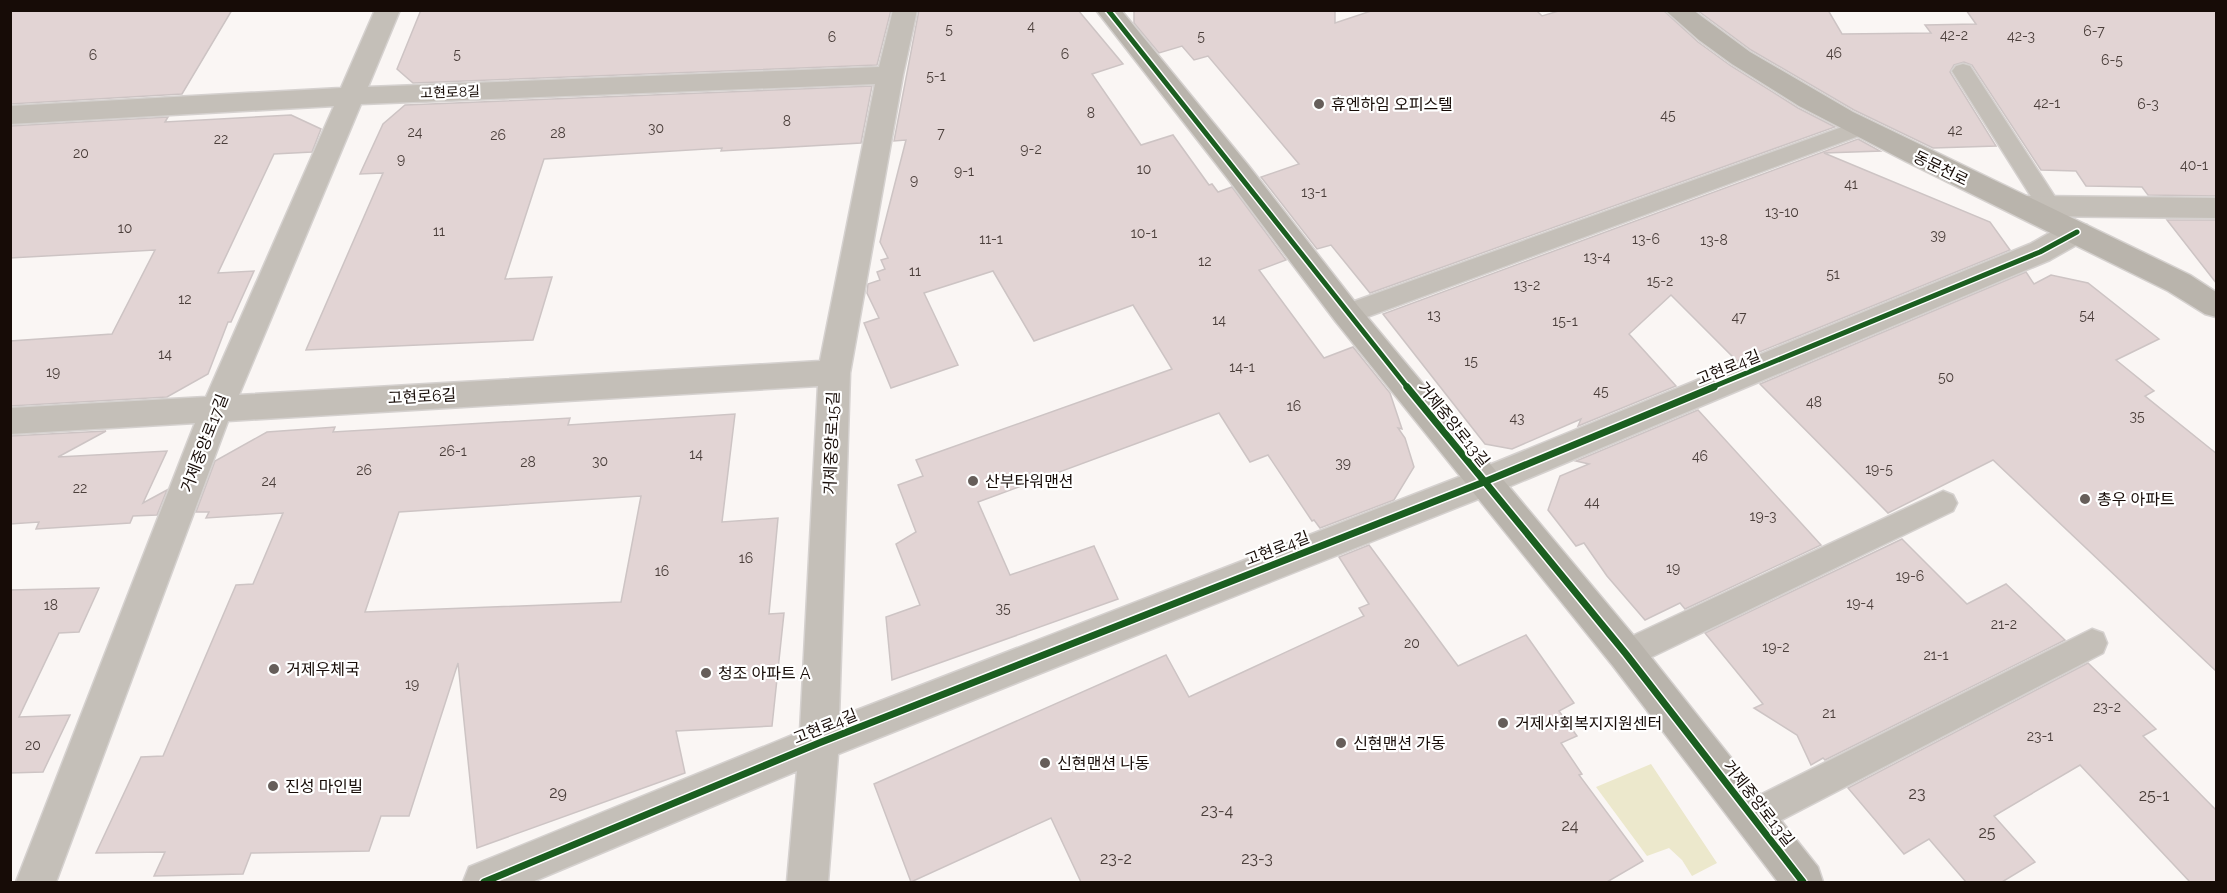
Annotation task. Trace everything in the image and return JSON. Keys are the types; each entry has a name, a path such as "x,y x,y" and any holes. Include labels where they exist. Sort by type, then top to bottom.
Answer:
{"street":[{"name":"거제중앙로17길","path":"36,882 217,408 388,10"},
{"name":"거제중앙로15길","path":"808,882 819,743 834,373 890,75 905,10"},
{"name":"거제중앙로13길","path":"1107,10 1238,172 1347,314 1626,654 1803,882"},
{"name":"동문천로","path":"1677,10 1704,33 1777,81 1859,128 2036,206 2077,232 2180,283 2217,306"},
{"name":"고현로8길","path":"10,115 353,96 890,75"},
{"path":"2036,206 2217,208"},
{"name":"고현로4길","path":"484,882 819,743 1484,482 2030,256 2077,232"},
{"name":"고현로6길","path":"10,421 834,373"}],"lane":[{"path":"1963,71 2036,206"},
{"path":"1347,314 1859,128"},
{"path":"1626,654 1943,503"},
{"path":"1752,817 2092,644"}],"shaded area":[{"path":"1651,764 1717,863 1692,876 1682,860 1669,848 1647,856 1596,787"}],"building":[{"path":"10,10 232,10 182,94 10,104"},
{"path":"421,10 891,10 877,65 413,83 397,69"},
{"path":"919,10 1078,10 1123,64 1092,74 1141,145 1173,135 1209,185 1212,184 1218,192 1232,187 1286,260 1259,270 1324,358 1353,347 1390,393 1402,429 1398,428 1405,438 1414,467 1394,500 1320,528 1314,520 1312,521 1268,455 1250,462 1219,413 978,502 1010,575 1094,546 1118,599 892,680 886,617 920,605 896,544 916,532 898,485 923,476 916,460 1172,369 1133,305 1034,341 993,271 924,293 958,365 891,388 864,323 879,318 867,293 868,284 880,280 877,272 885,269 881,260 888,258 880,242 906,140 894,141"},
{"path":"1134,10 1335,10 1335,23 1374,10 1536,10 1542,16 1562,10 1663,10 1698,42 1731,66 1798,108 1835,127 1370,293 1331,245 1317,249 1261,177 1299,164 1208,56 1194,60 1182,46 1159,53 1134,23"},
{"path":"1697,10 1828,10 1842,34 1931,33 1925,25 1976,24 1966,10 2217,10 2217,196 2148,195 2142,187 2086,186 2076,171 2041,170 1972,65 1964,62 1954,65 1950,72 1996,146 1933,148 1854,110 1751,50"},
{"path":"872,86 861,143 721,151 722,148 544,159 505,279 552,277 533,340 306,350 383,173 360,174 383,124 405,105"},
{"path":"291,115 321,129 312,152 274,154 218,273 254,271 231,322 228,322 208,374 167,397 10,406 10,341 112,334 155,250 10,258 10,126 168,117 165,122"},
{"path":"1858,139 1880,151 1824,153 1990,222 2010,250 1737,361 1671,295 1629,334 1676,386 1578,426 1581,419 1512,449 1485,444 1383,314"},
{"path":"2167,220 2217,220 2217,284"},
{"path":"2026,272 2034,284 2051,275 2088,283 2159,339 2116,360 2154,391 2145,396 2217,454 2217,672 1993,460 1888,513 1760,384"},
{"path":"1698,410 1821,545 1685,609 1680,603 1645,620 1607,576 1584,543 1576,546 1548,510 1560,476 1589,464 1576,461"},
{"path":"735,414 722,522 778,518 769,614 784,613 772,726 676,731 685,773 477,848 458,663 409,816 381,816 369,851 251,853 243,874 154,876 165,852 96,853 141,757 163,756 236,585 253,584 283,513 206,518 209,512 196,512 215,461 267,432 335,427 333,432 570,418 568,425","holes":["641,496 621,602 365,612 399,512"]},
{"path":"106,431 58,457 167,451 143,503 167,490 157,515 133,516 130,523 36,529 39,522 10,524 10,436"},
{"path":"1902,539 1967,604 2006,584 2065,640 1811,765 1797,735 1754,708 1763,704 1705,633"},
{"path":"1369,545 1458,666 1526,635 1574,703 1559,711 1577,736 1561,743 1582,774 1579,775 1643,861 1607,882 1081,882 1051,818 911,882 874,784 1166,655 1189,697 1364,616 1359,608 1369,604 1339,557"},
{"path":"99,588 79,632 59,633 19,717 70,715 43,772 10,773 10,590"},
{"path":"2088,663 2156,729 2143,736 2217,811 2217,882 2190,882 2080,765 1994,816 2035,862 2002,882 1966,882 1929,839 1904,854 1848,788"}],"cycle path":[{"path":"1108,10 1238,172 1347,314 1626,654 1803,882"},
{"path":"484,882 819,743 1484,482 2040,252 2077,232"}],"place":[{"name":"휴엔하임 오피스텔","path":"1319,104"},
{"name":"산부타워맨션","path":"973,481"},
{"name":"총우 아파트","path":"2085,499"},
{"name":"거제우체국","path":"274,669"},
{"name":"청조 아파트 A","path":"706,673"},
{"name":"거제사회복지지원센터","path":"1503,723"},
{"name":"신현맨션 가동","path":"1341,743"},
{"name":"신현맨션 나동","path":"1045,763"},
{"name":"진성 마인빌","path":"273,786"}]}
